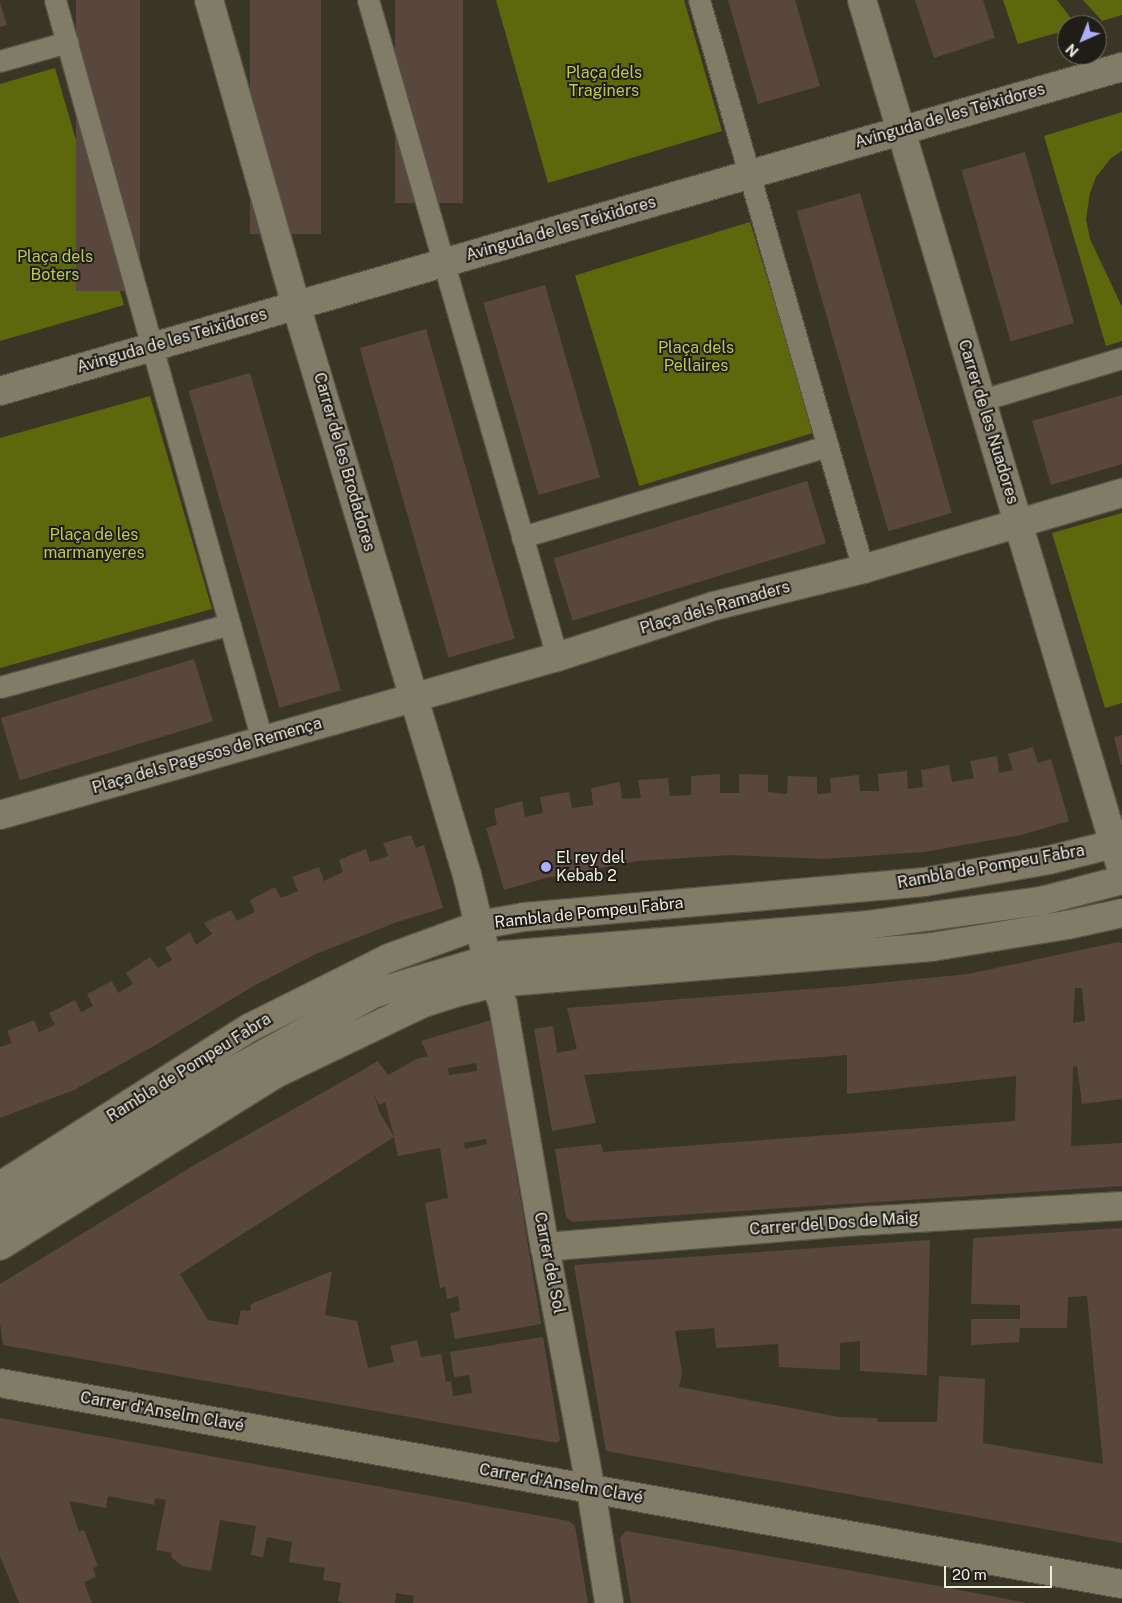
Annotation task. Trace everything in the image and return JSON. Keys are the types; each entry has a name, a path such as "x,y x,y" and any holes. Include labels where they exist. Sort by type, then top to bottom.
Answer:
{"street":[{"name":"Carrer de les Brodadores","path":"209,0 296,305 467,875 479,925"},
{"name":"Carrer de les Nuadores","path":"862,0 1019,524 1118,842 1122,871"},
{"name":"Avinguda de les Teixidores","path":"0,391 1122,67"},
{"name":"Plaça dels Ramaders","path":"413,697 557,657 714,606 863,569 1122,494"},
{"name":"Plaça dels Pagesos de Remença","path":"0,815 413,697"},
{"name":"Rambla de Pompeu Fabra","path":"0,1186 249,1028 388,958 479,925 524,917 924,882 1049,860 1118,842"},
{"name":"Rambla de Pompeu Fabra","path":"0,1246 275,1074 491,971 520,954 867,925 1041,901 1122,880"},
{"name":"Rambla de Pompeu Fabra","path":"0,1216 209,1084 375,992 491,971 932,947 1067,926 1122,912"},
{"name":"Carrer del Sol","path":"479,925 506,1017 545,1248 591,1490 609,1603"},
{"name":"Carrer del Dos de Maig","path":"545,1248 864,1221 1122,1206"},
{"name":"Carrer d'Anselm Clavé","path":"0,1383 1122,1584"}],"lane":[{"path":"55,0 262,740"},
{"path":"368,0 557,657"},
{"path":"699,0 863,569"},
{"path":"0,61 67,42"},
{"path":"982,400 1122,358"},
{"path":"522,537 828,446"},
{"path":"0,687 230,624"}],"green space":[{"name":"Plaça dels Traginers","path":"496,0 684,0 722,131 548,183"},
{"path":"1003,0 1057,0 1068,15 1057,15 1057,33 1018,44"},
{"path":"1083,0 1122,0 1122,15 1107,20 1107,15 1097,15"},
{"name":"Plaça dels Boters","path":"55,68 124,305 0,341 0,84"},
{"path":"1122,112 1122,151 1111,158 1096,177 1090,193 1086,219 1090,239 1122,307 1122,341 1106,346 1044,136"},
{"name":"Plaça dels Pellaires","path":"750,222 814,432 639,486 575,276"},
{"name":"Plaça de les marmanyeres","path":"150,396 212,609 0,668 0,438"},
{"path":"1122,513 1122,703 1105,708 1052,533"}],"building":[{"path":"76,0 140,0 140,291 76,291"},
{"path":"250,0 321,0 321,234 250,234"},
{"path":"395,0 463,0 463,203 395,203"},
{"path":"728,0 795,0 820,86 758,104"},
{"path":"915,0 983,0 995,38 934,58"},
{"path":"0,3 7,25 0,27"},
{"path":"1025,152 1074,323 1011,341 962,170"},
{"path":"860,193 952,513 888,531 797,211"},
{"path":"545,285 600,477 539,495 483,303"},
{"path":"426,329 515,639 448,658 360,348"},
{"path":"250,373 341,690 279,708 188,391"},
{"path":"1122,395 1122,464 1051,485 1032,421"},
{"path":"807,481 826,543 573,621 554,558"},
{"path":"194,659 213,721 20,780 1,718"},
{"path":"1122,735 1122,765 1121,765 1114,737"},
{"path":"1033,747 1038,763 1051,759 1069,821 1021,835 924,852 824,859 730,855 638,861 546,878 504,890 486,828 497,825 494,809 522,801 525,817 543,813 540,797 569,792 572,808 593,805 591,788 620,782 622,799 641,798 638,780 668,778 670,796 691,795 691,776 720,774 720,793 739,793 739,774 768,775 768,792 787,794 788,776 817,777 817,794 831,793 830,778 859,775 860,791 879,791 878,774 907,771 908,789 923,787 921,770 949,765 952,782 974,778 970,761 997,756 999,773 1013,770 1008,754"},
{"path":"411,835 416,848 424,845 443,908 397,922 316,954 257,984 152,1047 74,1090 0,1118 0,1047 12,1043 7,1031 34,1020 39,1032 55,1025 49,1013 75,1000 81,1012 93,1006 87,994 112,981 118,993 133,984 126,973 150,957 158,968 172,960 165,948 190,932 196,945 212,934 204,923 231,910 237,921 255,912 250,900 275,887 281,898 298,891 292,877 319,867 324,881 343,872 339,860 366,849 370,862 388,856 383,843"},
{"path":"1118,942 1122,943 1122,1099 1082,1104 1077,1066 1073,1067 1071,1146 1122,1143 1122,1186 572,1222 566,1217 555,1149 601,1144 603,1152 1015,1121 1016,1076 847,1094 847,1055 584,1075 596,1123 552,1131 534,1029 553,1026 557,1053 577,1049 567,1008 848,986 968,974","holes":["1075,988 1082,988 1085,1021 1073,1023"]},
{"path":"491,1020 541,1324 455,1339 450,1313 460,1311 458,1296 447,1299 445,1287 440,1288 425,1203 448,1198 440,1148 398,1156 394,1137 180,1274 208,1320 238,1325 241,1310 250,1311 251,1304 332,1271 325,1315 357,1321 368,1368 394,1362 390,1346 417,1340 421,1357 441,1354 446,1382 451,1381 453,1396 472,1393 469,1375 454,1377 450,1352 543,1337 560,1440 557,1443 3,1345 0,1323 0,1284 196,1164 378,1061 388,1075 417,1059 428,1056 421,1041","holes":["476,1063 477,1071 449,1075 448,1068","374,1094 379,1105 385,1102 394,1137 379,1111","486,1139 487,1144 465,1149 464,1143"]},
{"path":"1122,1228 1122,1543 606,1451 574,1265 930,1240 927,1375 860,1371 860,1341 840,1343 840,1370 779,1367 778,1344 716,1348 714,1328 675,1331 682,1373 679,1387 839,1417 877,1418 878,1422 937,1422 939,1376 985,1379 983,1443 1103,1464 1087,1296 1068,1297 1067,1328 1020,1328 1019,1342 971,1345 971,1319 1020,1319 1020,1305 971,1304 973,1238"},
{"path":"0,1418 569,1521 575,1526 588,1603 413,1603 414,1596 396,1593 395,1603 343,1603 338,1601 341,1583 323,1580 325,1568 289,1562 292,1542 267,1537 263,1557 251,1555 256,1526 220,1520 211,1571 182,1566 171,1557 172,1553 156,1550 166,1500 155,1498 154,1505 108,1496 106,1508 69,1501 79,1532 84,1530 98,1566 93,1568 96,1577 84,1582 92,1603 19,1603 0,1556"},
{"path":"626,1531 1027,1603 631,1603 620,1538"}],"place":[{"name":"El rey del Kebab 2","path":"546,867"}]}
